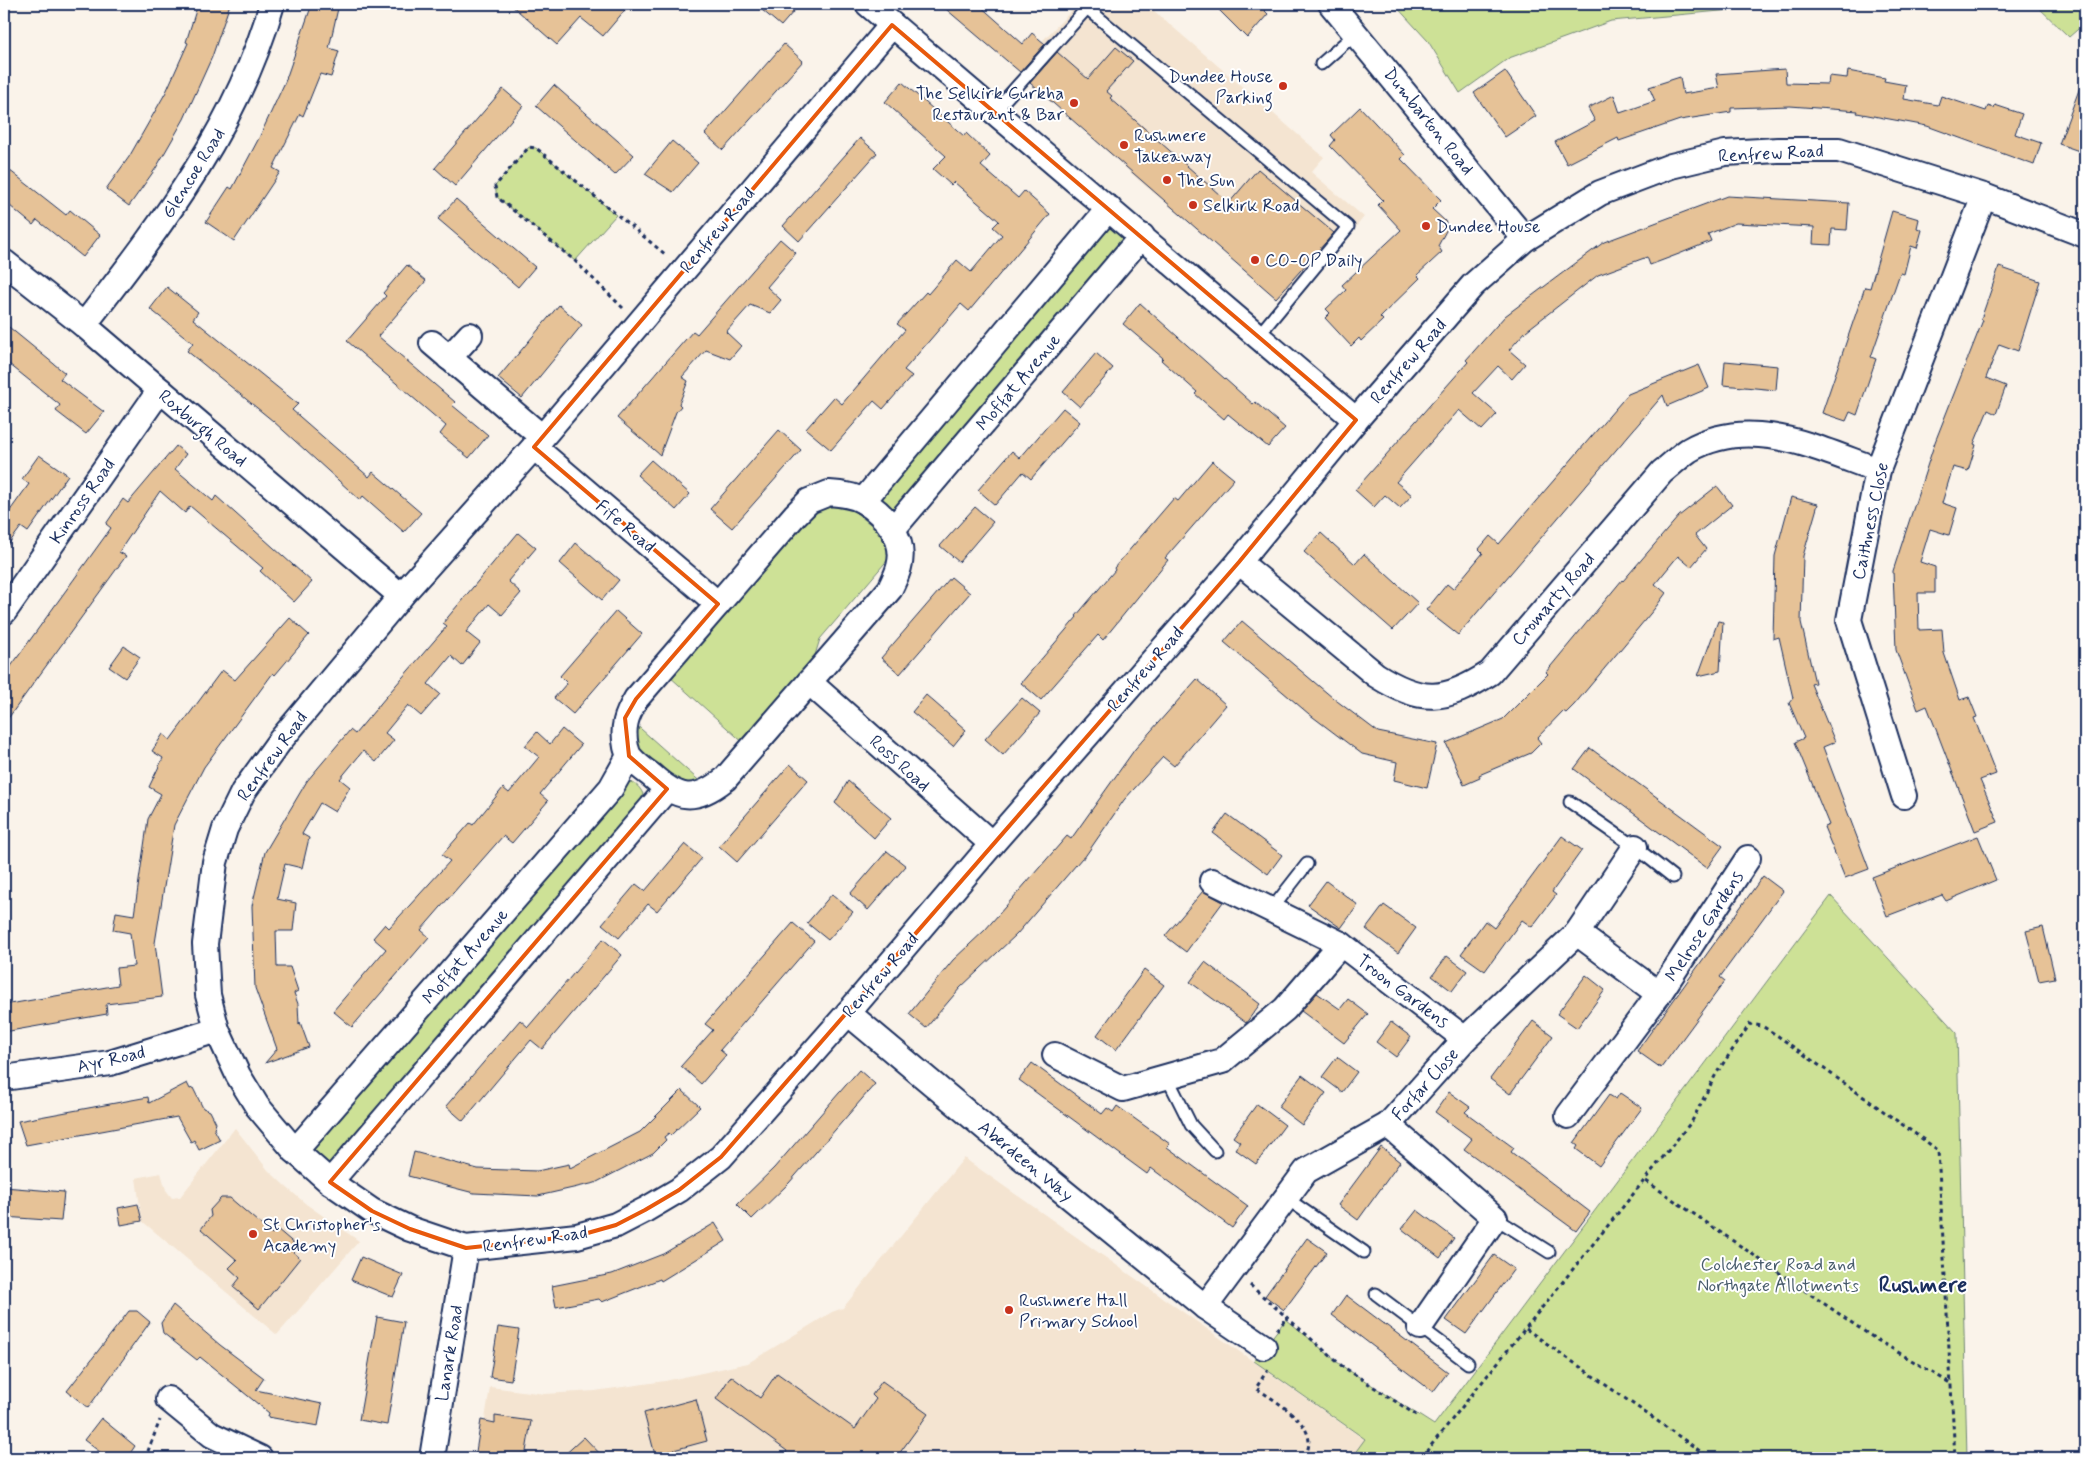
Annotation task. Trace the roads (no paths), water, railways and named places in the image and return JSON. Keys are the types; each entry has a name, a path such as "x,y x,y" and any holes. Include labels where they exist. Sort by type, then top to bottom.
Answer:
{"street":[{"name":"Glencoe Road","path":"84,325 157,230 236,103 265,28 272,4"},
{"path":"868,4 1356,420"},
{"name":"Dumbarton Road","path":"1331,4 1526,239"},
{"name":"Renfrew Road","path":"892,25 538,442 401,596 279,742 243,792 225,829 215,862 205,944 208,995 216,1030 238,1075 257,1106 294,1151 330,1182 372,1211 410,1229 466,1248 577,1236 616,1225 679,1190 721,1157 1238,562 1356,420 1473,285 1526,239 1600,193 1671,166 1725,153 1778,150 1838,150 1984,196 2085,235"},
{"name":"Caithness Close","path":"1904,796 1849,620 1878,470 1984,196"},
{"path":"863,500 1109,208"},
{"name":"Moffat Avenue","path":"894,528 1142,236"},
{"name":"Roxburgh Road","path":"4,262 84,325 401,596"},
{"path":"470,334 440,350 538,442"},
{"name":"Kinross Road","path":"6,605 160,390"},
{"name":"Cromarty Road","path":"1238,562 1376,676 1397,688 1419,696 1444,695 1469,686 1490,673 1662,472 1689,450 1720,437 1754,433 1777,436 1878,470"},
{"name":"Fife Road","path":"538,442 718,604"},
{"path":"830,493 847,495 863,500 894,528 899,544 900,566 890,589 725,778 711,790 690,796 677,796 666,789 629,756 623,734 625,718 636,699 809,501 830,493"},
{"name":"Ross Road","path":"809,682 992,844"},
{"name":"Moffat Avenue","path":"294,1151 611,788 629,756"},
{"path":"330,1182 666,789"},
{"name":"Forfar Close","path":"1205,1307 1306,1172 1388,1125 1465,1039 1578,933 1635,847"},
{"name":"Melrose Gardens","path":"1568,1116 1659,994 1748,858"},
{"name":"Troon Gardens","path":"1212,881 1341,944 1465,1039"},
{"name":"Melrose Gardens","path":"1578,933 1659,994"},
{"name":"Troon Gardens","path":"1055,1055 1123,1089 1222,1061 1285,1008 1341,944"},
{"name":"Aberdeen Way","path":"848,1013 1205,1307 1264,1348"},
{"name":"Ayr Road","path":"4,1078 110,1063 216,1030"},
{"path":"1388,1125 1494,1218 1420,1327"},
{"name":"Lanark Road","path":"432,1458 466,1248"},
{"path":"168,1399 212,1435 260,1458"}],"lane":[{"path":"995,111 1087,8 1348,227 1258,336"},
{"path":"1320,64 1356,33"},
{"path":"1570,802 1635,847 1673,877"},
{"path":"1271,910 1307,864"},
{"path":"1167,1077 1191,1125 1215,1151"},
{"path":"1286,1198 1364,1252"},
{"path":"1494,1218 1548,1252"},
{"path":"1376,1294 1468,1363"}],"place":[{"name":"Dundee House Parking","path":"1283,86"},
{"name":"The Selkirk Gurkha Restaurant & Bar","path":"1074,103"},
{"name":"Rushmere Takeaway","path":"1124,145"},
{"name":"The Sun","path":"1167,180"},
{"name":"Selkirk Road","path":"1193,205"},
{"name":"Dundee House","path":"1426,226"},
{"name":"CO-OP Daily","path":"1255,260"},
{"name":"St Christopher's Academy","path":"253,1234"},
{"name":"Rushmere Hall Primary School","path":"1009,1310"}],"district":[{"name":"Rushmere","path":"1923,1284"}],"park label":[{"name":"Colchester Road and Northgate Allotments","path":"1778,1274"}]}
